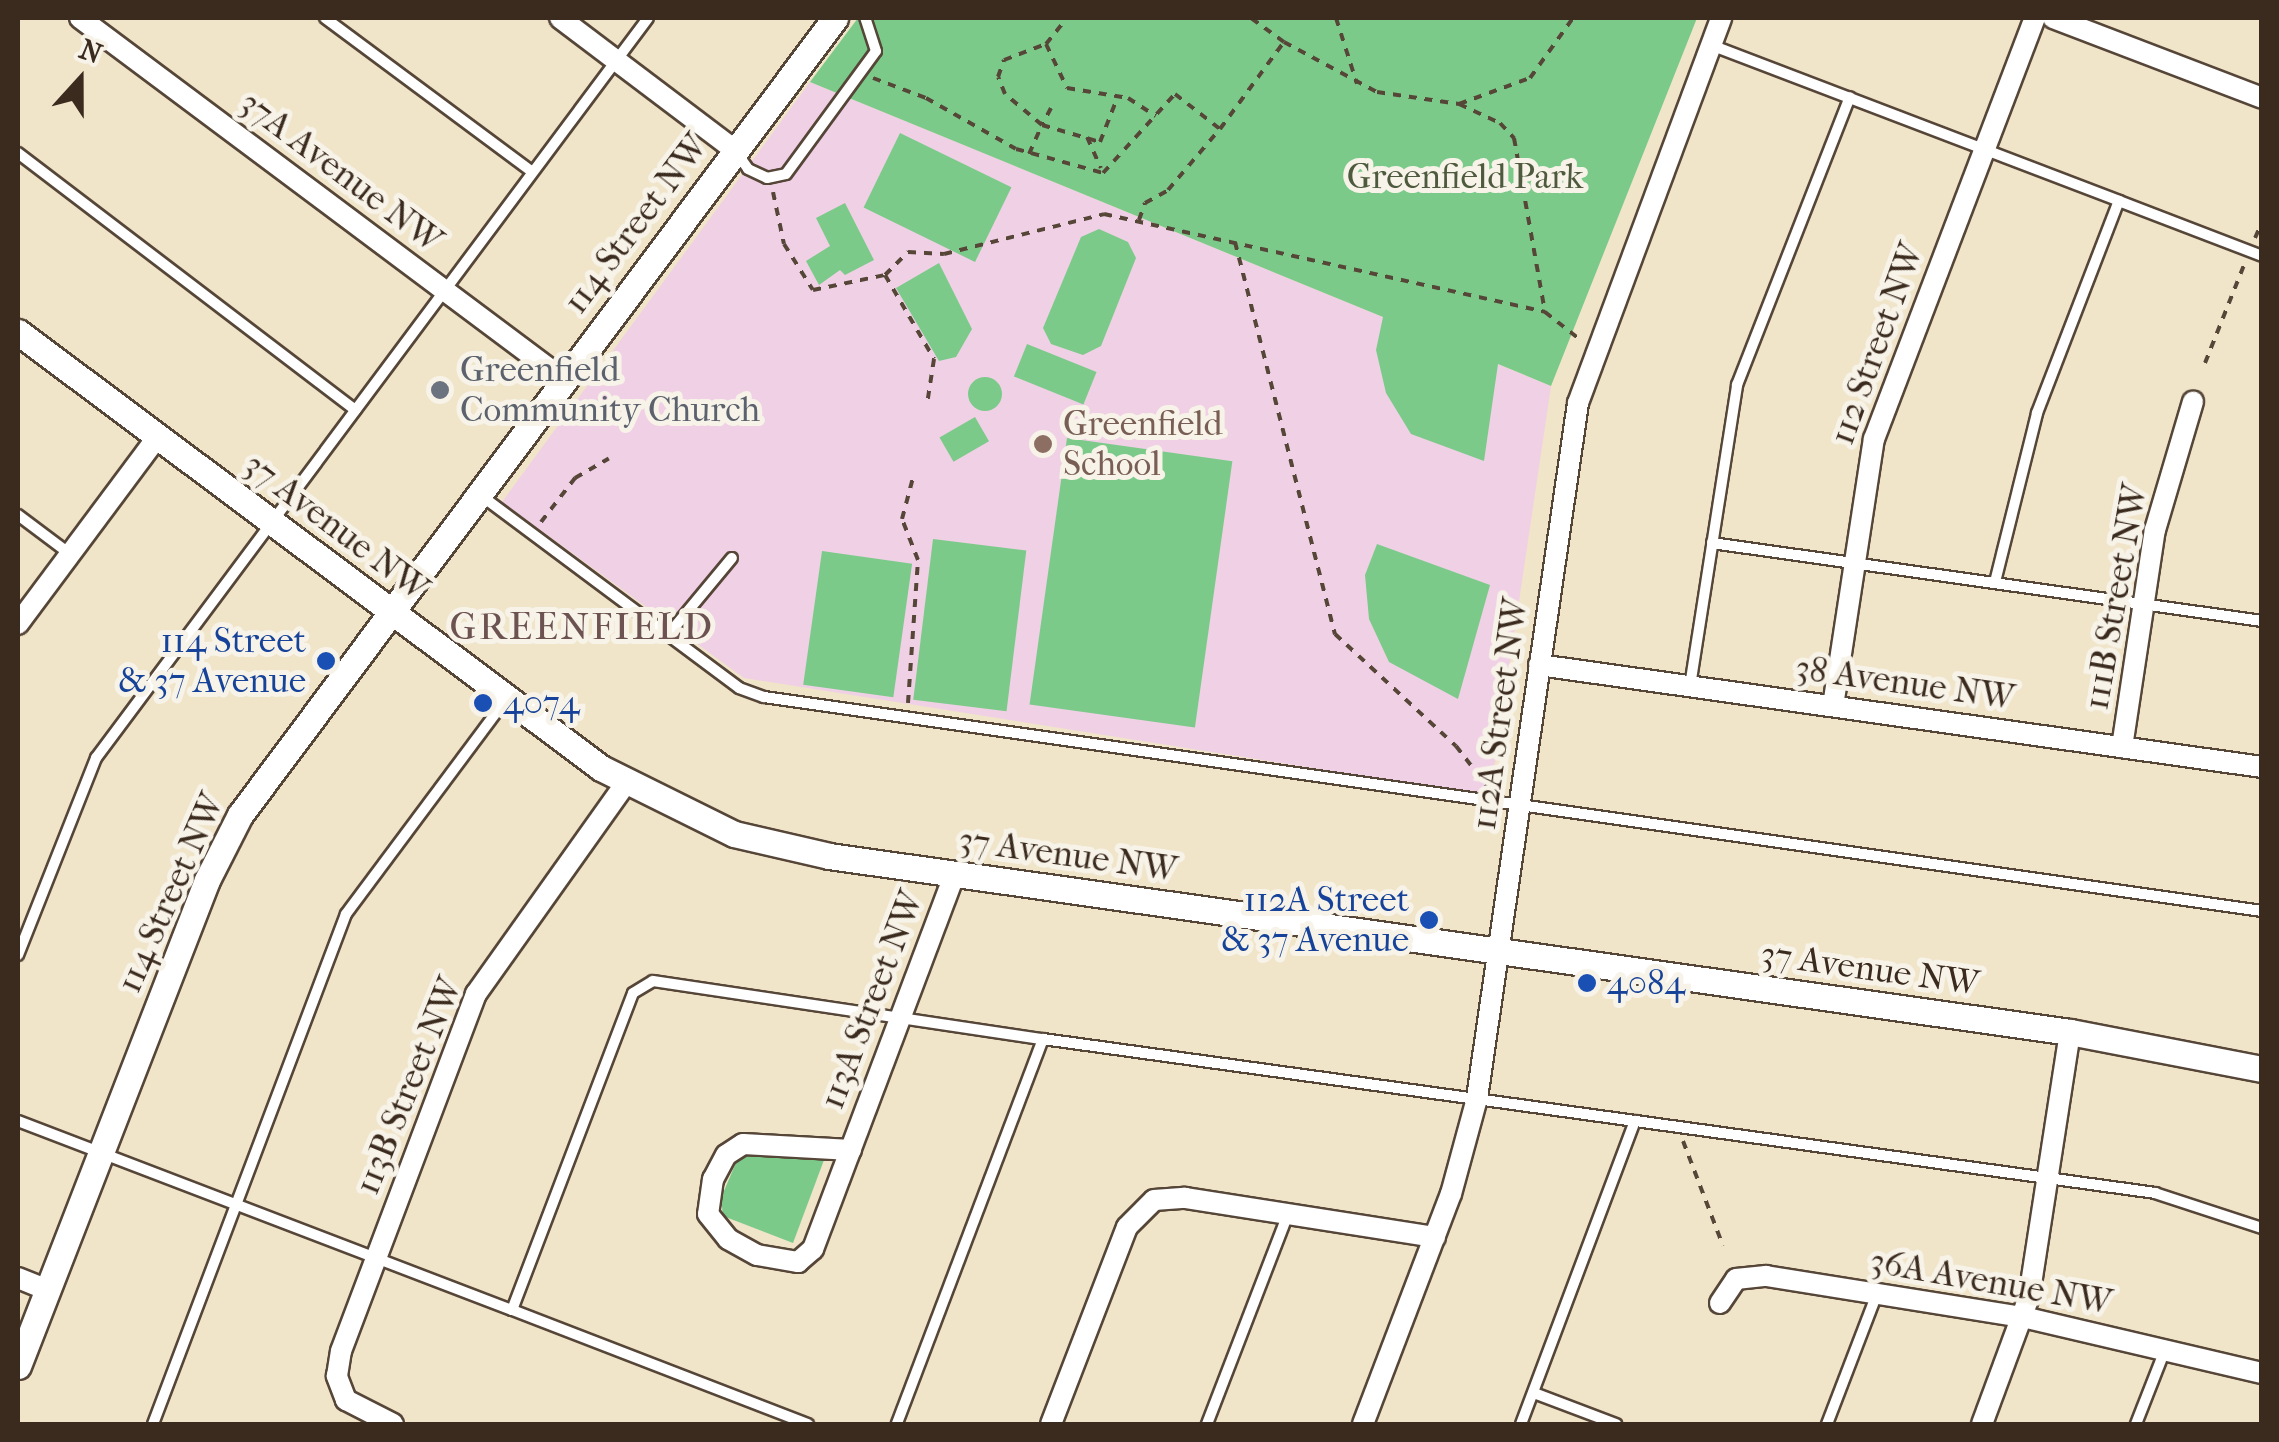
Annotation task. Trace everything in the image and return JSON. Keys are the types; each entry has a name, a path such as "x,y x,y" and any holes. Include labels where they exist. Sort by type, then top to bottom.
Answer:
{"street":[{"name":"37A Avenue NW","path":"80,18 563,379"},
{"path":"560,18 736,151"},
{"name":"114 Street NW","path":"18,1366 230,832 388,610 835,18"},
{"name":"112A Street NW","path":"1363,1424 1435,1237 1478,1098 1578,403 1722,18"},
{"name":"112 Street NW","path":"1833,706 1874,439 2034,18"},
{"path":"2052,18 2262,98"},
{"name":"37 Avenue NW","path":"18,332 625,784 687,816 781,847 2070,1032 2262,1068"},
{"name":"111B Street NW","path":"2122,747 2158,516 2193,402"},
{"path":"18,624 158,436"},
{"name":"38 Avenue NW","path":"1540,665 2262,767"},
{"name":"113B Street NW","path":"393,1424 358,1409 338,1387 341,1352 476,994 625,784"},
{"name":"113A Street NW","path":"851,1150 744,1144 726,1155 713,1178 708,1214 728,1239 756,1255 798,1262 813,1249 851,1150 900,1014 955,874"},
{"path":"1982,1424 2023,1316 2049,1179 2070,1032"},
{"path":"1052,1424 1127,1228 1146,1204 1176,1197 1435,1237"},
{"name":"36A Avenue NW","path":"1720,1303 1727,1286 1750,1275 2023,1316 2262,1372"},
{"path":"18,1278 48,1290"}],"lane":[{"path":"324,18 532,172"},
{"path":"18,955 96,758 648,18"},
{"path":"736,151 748,169 766,178 786,174 876,51 864,18"},
{"path":"1711,45 2256,254"},
{"path":"1690,686 1737,385 1850,97"},
{"path":"18,153 355,410"},
{"path":"1995,582 2036,413 2118,201"},
{"path":"477,493 751,694 2262,912"},
{"path":"18,515 70,554"},
{"path":"1712,543 2262,621"},
{"path":"668,635 732,558"},
{"path":"153,1424 239,1206 346,914 506,699"},
{"path":"512,1310 633,993 653,981 2178,1198 2262,1228"},
{"path":"897,1424 1044,1039"},
{"path":"18,1121 808,1424"},
{"path":"1521,1424 1635,1121"},
{"path":"1207,1424 1288,1214"},
{"path":"1828,1424 1878,1294"},
{"path":"2136,1424 2166,1349"},
{"path":"1534,1393 1616,1424"}],"path":[{"path":"1068,18 1046,44 1004,60 998,77 1005,94 1042,125 1100,142 1118,96"},
{"path":"1253,18 1263,18"},
{"path":"1253,18 1284,42 1358,84 1406,100 1459,104 1500,123 1514,138 1545,312"},
{"path":"1336,18 1358,84"},
{"path":"1459,104 1530,78 1573,18"},
{"path":"1139,221 1144,203 1168,190 1220,129 1284,42"},
{"path":"1046,44 1067,88 1118,96 1158,116"},
{"path":"873,78 926,98 1029,154 1101,168 1128,151 1175,94 1220,129"},
{"path":"1029,154 1052,108"},
{"path":"1087,137 1101,168"},
{"path":"772,189 784,244 813,290 885,274 908,252 944,254 1104,214 1545,312 1578,338"},
{"path":"2205,363 2256,254 2262,222"},
{"path":"1235,242 1335,634 1499,793"},
{"path":"885,274 934,359 927,404"},
{"path":"532,534 575,478 609,458"},
{"path":"907,718 918,560 902,518 914,474"},
{"path":"1678,1127 1723,1246"}],"shaded area":[{"name":"Greenfield School","path":"810,82 1551,386 1490,796 744,678 502,502"}],"green space":[{"name":"Greenfield Park","path":"858,18 1697,18 1551,386 1498,364 1484,461 1411,434 1386,393 1376,350 1383,317 810,82"},
{"path":"900,133 1011,187 975,262 864,208"},
{"path":"845,203 874,260 845,275 840,270 819,285 806,261 830,246 816,218"},
{"path":"1099,229 1128,242 1136,258 1101,346 1083,355 1051,344 1043,328 1081,237"},
{"path":"939,263 972,329 956,357 939,361 896,288"},
{"path":"1027,344 1097,372 1083,405 1014,376"},
{"path":"985,377 997,382 1002,394 997,406 985,411 973,406 968,394 973,382"},
{"path":"975,417 989,441 953,462 939,438"},
{"path":"1067,438 1232,461 1195,728 1030,704"},
{"path":"933,539 1026,550 1007,711 913,700"},
{"path":"1377,544 1490,585 1458,699 1389,662 1369,619 1365,575"},
{"path":"822,551 912,564 893,697 803,685"},
{"path":"764,1148 824,1160 793,1243 723,1216 721,1198 738,1158"}],"place":[{"name":"Greenfield Community Church","path":"440,390"},
{"name":"Greenfield School","path":"1043,444"},
{"name":"114 Street & 37 Avenue","path":"326,661"},
{"name":"4074","path":"483,703"},
{"name":"112A Street & 37 Avenue","path":"1429,920"},
{"name":"4084","path":"1587,983"}],"district":[{"name":"GREENFIELD","path":"582,627"}]}
